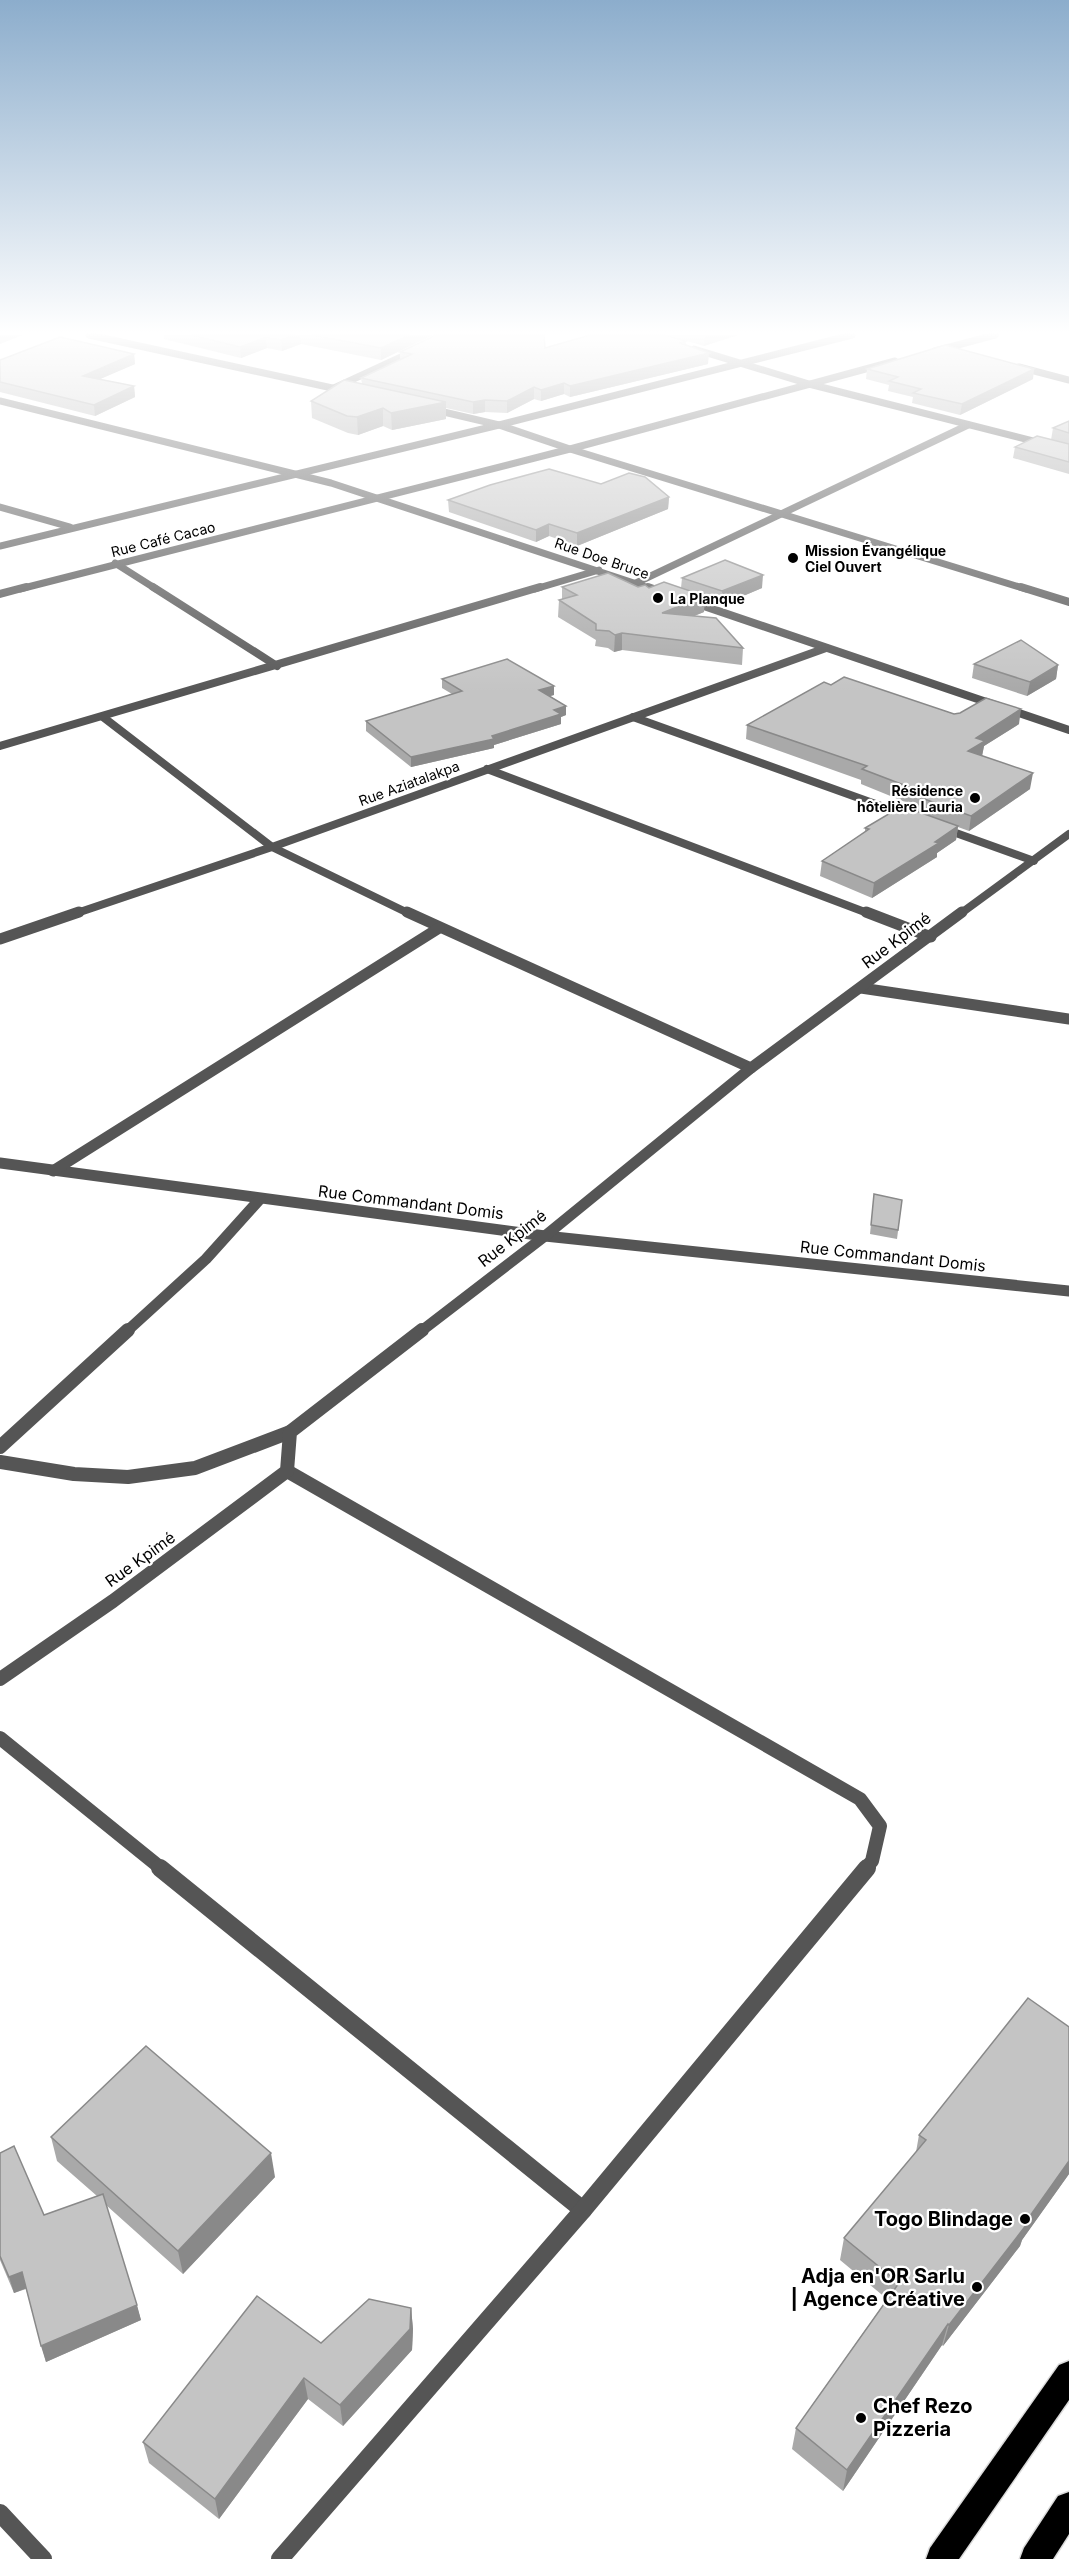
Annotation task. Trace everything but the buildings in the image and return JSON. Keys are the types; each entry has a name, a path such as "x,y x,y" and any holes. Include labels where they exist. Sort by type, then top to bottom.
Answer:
{"highway":[{"path":"940,2559 1069,2375"},
{"path":"1035,2559 1069,2507"}],"street":[{"name":"Rue Doe Bruce","path":"220,454 377,497 670,595"},
{"path":"0,546 374,454"},
{"name":"Rue Café Cacao","path":"0,594 548,454"},
{"path":"588,454 1069,602"},
{"path":"636,583 906,454"},
{"path":"0,507 71,527"},
{"path":"116,563 278,666"},
{"path":"0,746 599,570"},
{"path":"681,598 1069,730"},
{"name":"Rue Aziatalakpa","path":"0,939 272,847 826,648"},
{"path":"103,717 272,847 439,928 751,1068"},
{"path":"633,717 922,821"},
{"path":"487,769 930,937"},
{"path":"933,825 1034,861"},
{"name":"Rue Kpimé","path":"0,1462 74,1473 128,1477 195,1468 290,1432 545,1236 751,1068 1069,834"},
{"path":"53,1171 439,928"},
{"path":"861,988 1069,1019"},
{"name":"Rue Commandant Domis","path":"0,1163 545,1236 1069,1291"},
{"path":"0,1446 206,1259 260,1199"},
{"path":"280,2559 583,2210 872,1861 879,1826 860,1799 287,1472 290,1432"},
{"name":"Rue Kpimé","path":"0,1679 122,1595 287,1472"},
{"path":"0,1738 583,2210"},
{"path":"0,2513 43,2559"}],"place":[{"name":"Mission Évangélique Ciel Ouvert","path":"793,558"},
{"name":"La Planque","path":"658,598"},
{"name":"Résidence hôtelière Lauria","path":"975,798"},
{"name":"Togo Blindage","path":"1025,2219"},
{"name":"Adja en'OR Sarlu | Agence Créative","path":"977,2287"},
{"name":"Chef Rezo Pizzeria","path":"861,2418"}]}
